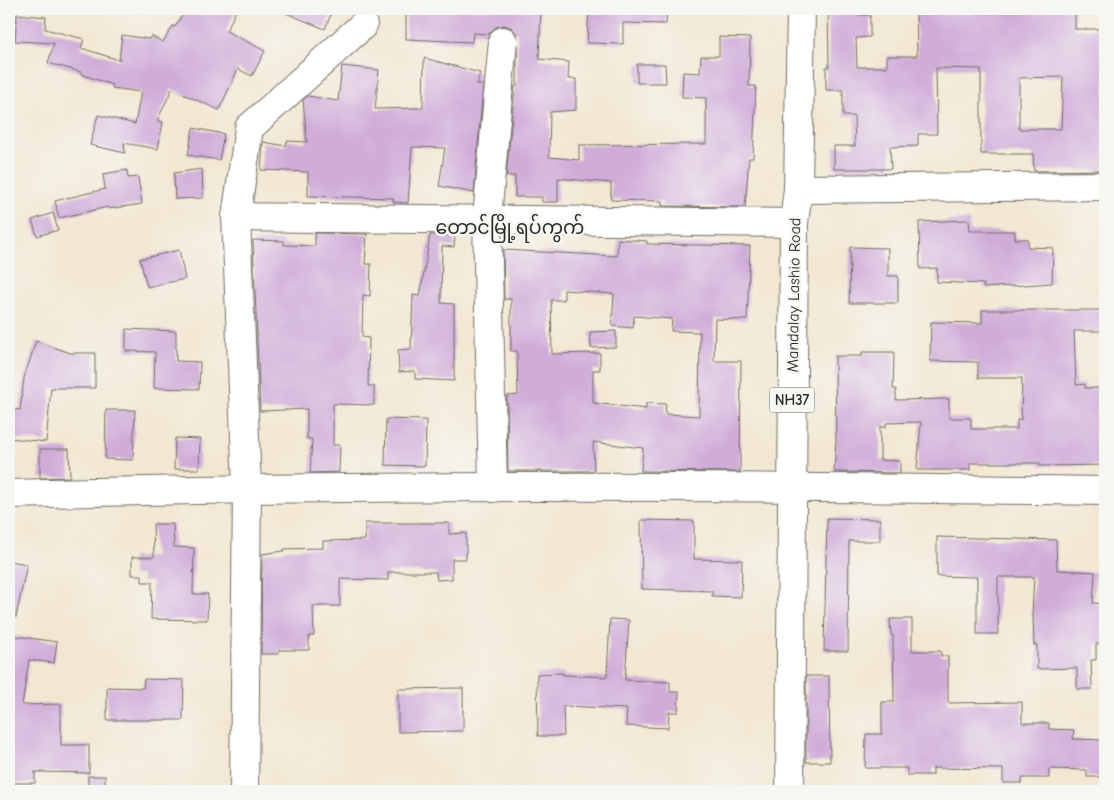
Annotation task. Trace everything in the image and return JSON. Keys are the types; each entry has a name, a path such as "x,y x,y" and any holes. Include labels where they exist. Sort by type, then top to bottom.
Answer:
{"main road":[{"name":"Mandalay Lashio Road","path":"790,791 794,222 798,189 801,9"},
{"path":"244,791 247,488 236,217 249,128 363,26"},
{"path":"493,488 487,218 503,41"},
{"path":"798,189 1105,186"},
{"path":"236,217 794,222"},
{"path":"9,494 247,488 791,487 1105,491"}],"building":[{"path":"186,9 237,9 226,31 265,51 252,76 238,69 219,110 172,89 157,121 163,122 158,149 124,143 125,153 90,145 98,115 135,124 141,92 112,88 112,85 81,74 81,72 48,63 54,43 15,41 17,14 46,17 45,29 84,39 81,48 119,60 122,35 149,39 151,36 163,42"},
{"path":"276,9 333,9 325,29"},
{"path":"406,9 541,9 539,59 569,62 568,79 576,79 576,110 550,112 549,157 579,160 579,145 706,144 706,98 682,97 683,72 700,73 701,56 719,56 719,37 750,38 749,86 756,86 753,158 749,158 745,207 662,206 662,201 611,200 611,183 558,178 558,202 542,202 542,197 515,197 515,176 506,176 515,86 517,86 517,34 512,28 504,25 496,27 489,34 473,33 472,42 406,39"},
{"path":"589,9 667,9 666,24 623,23 623,44 587,43"},
{"path":"828,9 856,9 856,15 870,15 870,37 856,38 857,67 887,67 887,56 917,56 916,9 944,9 944,13 991,13 991,9 1075,9 1075,29 1103,29 1103,53 1105,53 1105,170 1034,171 1033,154 981,154 981,69 936,68 937,134 918,134 918,146 890,147 891,169 834,169 834,146 855,146 854,116 843,116 843,90 826,90 826,67 829,67","holes":["1063,77 1061,129 1019,129 1019,78"]},
{"path":"424,58 480,73 477,85 483,85 474,193 439,186 445,148 412,147 408,203 393,202 393,198 308,196 308,172 261,170 263,142 286,146 287,141 307,142 303,100 308,96 338,101 342,66 379,70 375,109 423,108"},
{"path":"637,64 665,64 666,83 637,83"},
{"path":"193,128 224,134 219,160 188,155"},
{"path":"202,169 203,198 175,199 174,173"},
{"path":"127,170 128,178 138,177 142,204 108,209 108,207 59,218 55,201 105,189 103,174"},
{"path":"53,213 58,230 37,236 32,220"},
{"path":"969,220 970,231 1015,231 1015,239 1028,239 1028,247 1053,248 1052,283 983,288 984,284 937,282 937,268 920,269 919,222"},
{"path":"315,233 367,234 365,264 371,264 370,296 363,295 362,337 369,338 368,386 374,386 374,405 333,404 333,445 340,445 339,472 310,473 312,439 307,439 307,409 260,411 253,240 284,241 284,245 315,246"},
{"path":"430,235 455,235 454,247 442,246 441,303 454,304 454,381 415,379 415,371 399,372 398,350 411,349 413,295 420,296"},
{"path":"618,239 647,241 647,244 750,246 747,320 715,319 714,361 741,361 740,472 641,471 643,448 593,442 594,471 508,471 507,396 518,395 517,351 511,351 511,299 504,299 503,250 617,256","holes":["564,290 614,294 612,326 633,328 634,316 672,319 671,331 700,332 699,416 665,414 666,404 646,403 646,409 593,403 593,370 600,370 600,353 552,354 551,300 564,300"]},
{"path":"850,247 888,248 888,276 898,276 898,303 849,303"},
{"path":"179,250 185,279 147,287 140,259"},
{"path":"982,310 1103,310 1103,331 1074,331 1076,385 1085,384 1085,388 1102,388 1102,394 1105,394 1105,465 1040,466 1040,463 970,463 970,470 917,470 921,422 886,423 886,427 880,427 880,460 900,461 900,473 834,472 836,440 835,356 862,356 862,352 894,352 893,389 896,389 896,400 949,399 949,418 971,418 971,429 1017,429 1017,420 1021,420 1022,378 978,378 978,362 930,361 931,322 982,323"},
{"path":"126,329 176,331 176,361 200,362 199,389 154,388 155,352 126,351"},
{"path":"616,331 616,347 591,348 590,332"},
{"path":"36,341 70,353 95,353 95,388 51,388 46,442 10,438 13,409 20,410 24,378"},
{"path":"106,410 135,410 133,460 105,459"},
{"path":"386,419 426,420 425,466 385,465"},
{"path":"175,438 200,439 199,469 174,469"},
{"path":"40,449 69,449 70,477 40,478"},
{"path":"827,518 880,519 880,541 849,541 848,651 824,651"},
{"path":"641,520 694,521 694,559 742,560 741,597 712,596 712,591 642,589"},
{"path":"365,523 449,523 449,534 466,533 466,559 452,559 452,579 437,580 436,572 388,572 388,580 340,579 340,606 313,606 314,636 309,636 309,650 279,650 279,654 261,654 262,554 284,551 284,549 323,548 323,541 365,540"},
{"path":"153,524 173,524 174,547 194,548 193,594 208,594 207,620 151,619 152,582 142,582 142,575 132,575 132,557 154,557"},
{"path":"937,537 1056,540 1057,570 1095,572 1093,603 1104,604 1104,644 1096,644 1096,660 1091,660 1092,689 1077,689 1077,668 1037,669 1037,645 1034,645 1032,615 1034,577 998,577 998,634 977,634 977,577 937,576"},
{"path":"9,561 27,564 16,617 9,617"},
{"path":"610,619 629,620 625,680 670,682 670,692 679,692 678,712 669,712 668,728 626,726 627,709 563,706 564,736 538,736 537,674 563,673 563,675 607,677"},
{"path":"890,619 912,619 912,651 941,651 941,656 948,656 948,703 1022,702 1022,723 1049,723 1049,729 1074,730 1073,739 1105,740 1105,777 1087,777 1087,770 1049,769 1049,778 1022,778 1022,783 1003,783 1003,769 933,768 933,775 907,775 907,768 865,768 866,734 882,734 882,702 894,702 893,635 891,635"},
{"path":"9,635 57,642 54,663 29,660 22,705 61,704 61,745 89,745 89,773 35,772 35,783 9,783"},
{"path":"806,676 829,676 830,762 806,762"},
{"path":"144,679 184,680 183,720 107,720 107,687 143,688"},
{"path":"463,688 463,731 398,732 398,689"},
{"path":"88,776 105,776 105,791 88,791"}],"district":[{"name":"တောင်မြို့ရပ်ကွက်","path":"510,228"}]}
